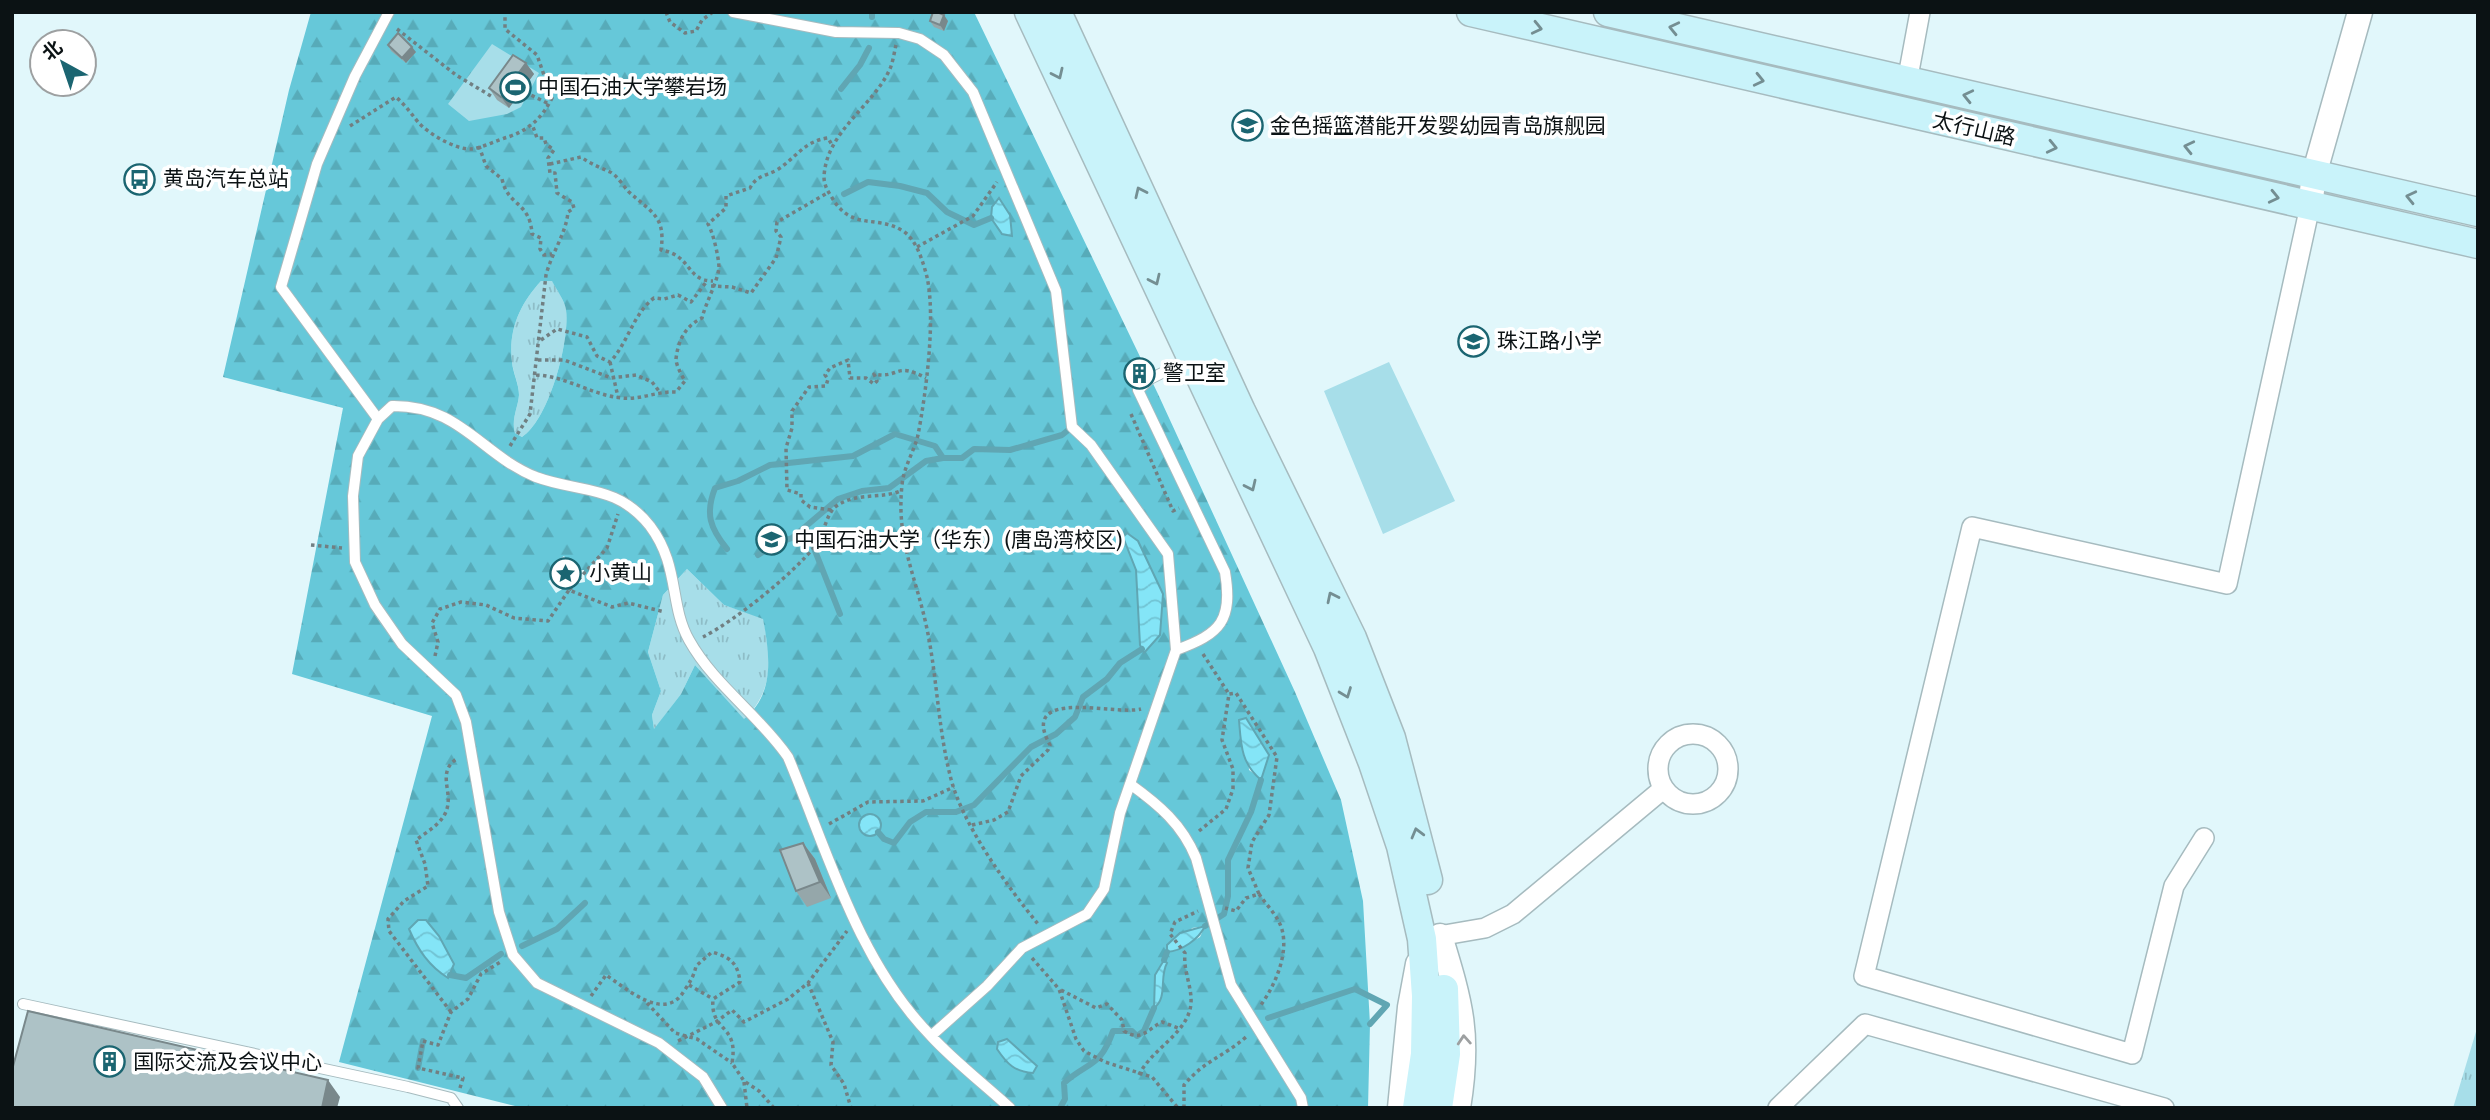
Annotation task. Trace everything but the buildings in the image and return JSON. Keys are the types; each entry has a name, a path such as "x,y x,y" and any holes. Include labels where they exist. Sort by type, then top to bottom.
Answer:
{"main road":[{"path":"1029,12 1328,648 1373,764 1431,938"},
{"path":"1057,12 1241,411 1352,638 1391,738 1419,838 1436,997 1446,1054 1438,1108"},
{"name":"太行山路","path":"1471,12 2478,244"},
{"name":"太行山路","path":"1608,12 2478,212"},
{"path":"1417,1108 1436,997"}],"street":[{"path":"1908,82 1920,12"},
{"path":"2204,838 2174,886 2132,1054 1864,976 1972,527 2227,584 2310,206 2314,175 2360,12"},
{"path":"1431,938 1485,928 1513,914 1663,789"},
{"path":"1399,1108 1410,1007 1431,938"},
{"path":"1431,938 1462,1006 1465,1061 1458,1108"},
{"path":"1778,1108 1865,1024 2164,1108"}],"lane":[{"path":"733,12 836,32 899,33 920,38 944,55 973,92 1007,168 1056,291 1072,427 1132,500 1168,554 1177,650 1120,813 1104,889 1087,914 1046,933 1022,948 987,986 931,1036"},
{"path":"378,419 281,288 317,164 386,16"},
{"path":"1177,650 1211,635 1228,609 1224,572 1139,390 1150,379 1191,358"},
{"path":"722,1108 703,1077 667,1050 537,983 521,969 513,955 499,912 466,722 456,695 402,644 375,605 355,562 352,496 358,456 378,419 392,406 417,405 437,413 486,443 502,458 537,477 613,495 649,524 664,549 673,573 680,613 690,643 718,681 776,740 788,757 854,921 878,965 931,1036 1010,1108"},
{"path":"1130,784 1175,820 1188,838 1231,985 1301,1098 1303,1108"},
{"path":"23,1004 408,1087 451,1098 457,1106"}],"path":[{"path":"328,137 364,120 396,97 407,106 419,124 443,139 470,149 515,134 532,124 551,98 537,55 505,29 505,12"},
{"path":"666,12 670,22 685,33 696,31 702,20 713,12"},
{"path":"386,16 456,75 491,96"},
{"path":"899,33 890,71 832,145 824,181 846,215 855,220 902,230 917,247 930,295 926,378 918,438 904,472 901,539 928,632 944,745 954,788 972,825 1013,893 1046,933"},
{"path":"513,87 549,104"},
{"path":"502,458 530,414 541,340 546,275 552,254 567,229 568,212 574,208 572,202 557,193 548,158 554,150 544,138 537,138 532,124"},
{"path":"536,375 556,376 596,393 618,398 642,398 659,391 676,392 685,381 676,360 680,342 687,325 702,318 719,267 715,234 708,224 726,208 726,196 750,188 755,180 777,170 804,145 828,138 832,145"},
{"path":"479,146 486,166 502,179 505,191 528,211 532,234 541,238 540,249 544,255 552,254"},
{"path":"550,164 581,157 598,169 612,172 627,190 655,212 663,233 661,250 683,257 690,271 712,284 751,293 776,258 781,237 776,231 777,222 829,192"},
{"path":"917,247 973,216 1007,168"},
{"path":"618,398 611,378 610,362 644,305 654,298 664,299 678,295 691,302 707,281"},
{"path":"541,340 557,329 587,337 597,356 610,362"},
{"path":"538,360 564,360 611,378 636,375 652,382 659,391"},
{"path":"831,510 810,507 802,500 801,494 787,490 786,448 792,428 792,411 809,387 826,386 828,379 825,375 830,368 848,360 849,378 866,378 874,384 877,381 874,374 882,376 900,369 908,369 926,378"},
{"path":"690,643 714,631 797,567 822,536 831,510 843,502 873,493 893,495 902,488"},
{"path":"432,672 438,642 432,623 440,609 461,602 486,604 514,618 548,621 569,590 607,548 623,503"},
{"path":"311,545 354,549"},
{"path":"569,590 612,607 628,603 654,612 680,613"},
{"path":"1188,838 1213,822 1226,809 1233,789 1234,769 1222,740 1229,694 1196,643"},
{"path":"1229,694 1236,692 1277,757 1269,815 1252,842 1248,868 1259,894 1280,923 1283,950 1276,980 1252,1016"},
{"path":"972,825 994,820 1008,812 1021,776 1048,750 1050,745 1044,733 1044,723 1049,714 1060,706 1134,711 1159,703"},
{"path":"452,1012 389,931 388,919 404,901 428,886 425,864 416,841 440,823 448,803 444,783 453,761 471,751"},
{"path":"818,829 868,802 923,801 954,788"},
{"path":"1139,1075 1145,1060 1178,1028 1191,1004 1183,967 1185,953 1170,934 1175,922 1209,906 1236,911 1246,898 1259,894"},
{"path":"667,1050 685,1036 716,1022 732,1010 744,1022 788,999 808,983 854,921"},
{"path":"1022,948 1059,989 1073,999 1089,1002 1097,1008 1107,1004 1122,1020 1124,1031 1135,1037 1143,1036 1161,1021 1178,1028"},
{"path":"648,1003 668,1004 680,998 696,965 712,952 728,956 739,969 740,982 713,999"},
{"path":"457,1106 463,1078 418,1068 423,1041 439,1045 452,1012 468,999 481,974 513,955"},
{"path":"586,1007 595,987 606,975 648,1003 668,1027 697,1039 732,1063 744,1081 759,1091 774,1108"},
{"path":"808,983 833,1042 831,1065 844,1084 851,1108"},
{"path":"688,985 713,999"},
{"path":"1059,989 1076,1039 1084,1051 1105,1062 1152,1077 1178,1108"},
{"path":"713,999 712,1012 716,1022 732,1035 735,1046 732,1063"},
{"path":"1184,1108 1184,1085 1200,1065 1234,1048 1259,1027"},
{"path":"744,1081 747,1108"}],"green space":[{"name":"中国石油大学（华东）(唐岛湾校区)","path":"311,12 974,12 1158,394 1295,692 1341,800 1363,901 1370,1024 1368,1108 523,1108 339,1062 432,716 292,674 343,408 223,377 289,90","holes":["541,281 552,281 565,306 565,341 549,398 532,428 522,437 515,433 514,428 519,395 511,350 517,318","1127,533 1163,594 1140,645 1136,570 1123,537","564,556 574,570 584,570 585,582 569,585 556,593 548,581 560,573 555,562","687,569 724,605 763,619 768,673 761,698 744,719 695,665 681,694 654,729 652,715 661,691 648,652 663,595","1246,718 1269,755 1261,779 1249,770","1205,926 1200,937 1175,951 1192,928"]},
{"path":"492,44 539,73 521,107 507,114 469,121 448,104"},
{"path":"552,280 565,306 565,341 549,398 532,428 522,437 515,433 514,428 519,395 511,350 514,328 522,308 541,281"},
{"path":"1389,362 1455,501 1383,534 1324,391"},
{"path":"687,569 724,605 763,618 769,660 766,685 761,697 744,720 695,665 681,694 654,730 652,715 661,691 648,652 663,595"},
{"path":"2478,1025 2478,1108 2453,1108"}],"water":[{"path":"999,198 1010,215 1012,236 1002,234 991,218 992,207"},
{"path":"1127,533 1138,541 1163,594 1160,635 1144,653 1140,645 1136,570 1123,537"},
{"path":"1246,718 1269,755 1261,780 1249,767 1243,753 1239,720"},
{"path":"870,814 880,821 881,825 874,835 870,836 860,829 859,825 866,815"},
{"path":"418,920 426,920 439,936 454,964 448,978 430,963 412,937 409,929"},
{"path":"1205,926 1189,944 1167,952 1167,945 1180,933"},
{"path":"1164,960 1167,963 1161,999 1154,1008 1155,975"},
{"path":"1007,1039 1037,1066 1033,1073 1016,1069 997,1049 998,1042"}],"waterway":[{"path":"872,12 872,17"},
{"path":"841,89 860,65 869,48"},
{"path":"844,194 868,182 900,186 927,193 947,212 974,225 991,218"},
{"path":"727,549 711,520 710,506 715,488 738,481 770,465 853,456 895,434 935,446 943,458 962,458 974,449 1010,450 1062,435 1072,427"},
{"path":"758,555 777,543 792,538 838,499 862,491 889,488 926,461 943,458"},
{"path":"806,528 840,614"},
{"path":"878,832 884,839 894,843 910,822 926,812 956,812 974,805 1031,747 1056,734 1075,717 1083,697 1107,679 1120,663 1142,649"},
{"path":"1205,926 1224,914 1228,896 1228,860 1251,812 1261,780"},
{"path":"522,946 557,929 585,903"},
{"path":"1164,960 1167,952"},
{"path":"450,975 466,978 501,954"},
{"path":"1268,1018 1355,989 1387,1005 1370,1024"},
{"path":"1060,1108 1065,1099 1064,1083 1098,1058 1113,1031 1132,1031 1137,1036 1144,1031 1154,1008"},
{"path":"418,1068 423,1041"}],"place":[{"name":"中国石油大学攀岩场","path":"515,87"},
{"name":"金色摇篮潜能开发婴幼园青岛旗舰园","path":"1247,126"},
{"name":"黄岛汽车总站","path":"140,179"},
{"name":"珠江路小学","path":"1474,341"},
{"name":"警卫室","path":"1140,373"},
{"name":"中国石油大学（华东）(唐岛湾校区)","path":"771,540"},
{"name":"小黄山","path":"566,573"},
{"name":"国际交流及会议中心","path":"110,1062"}]}
